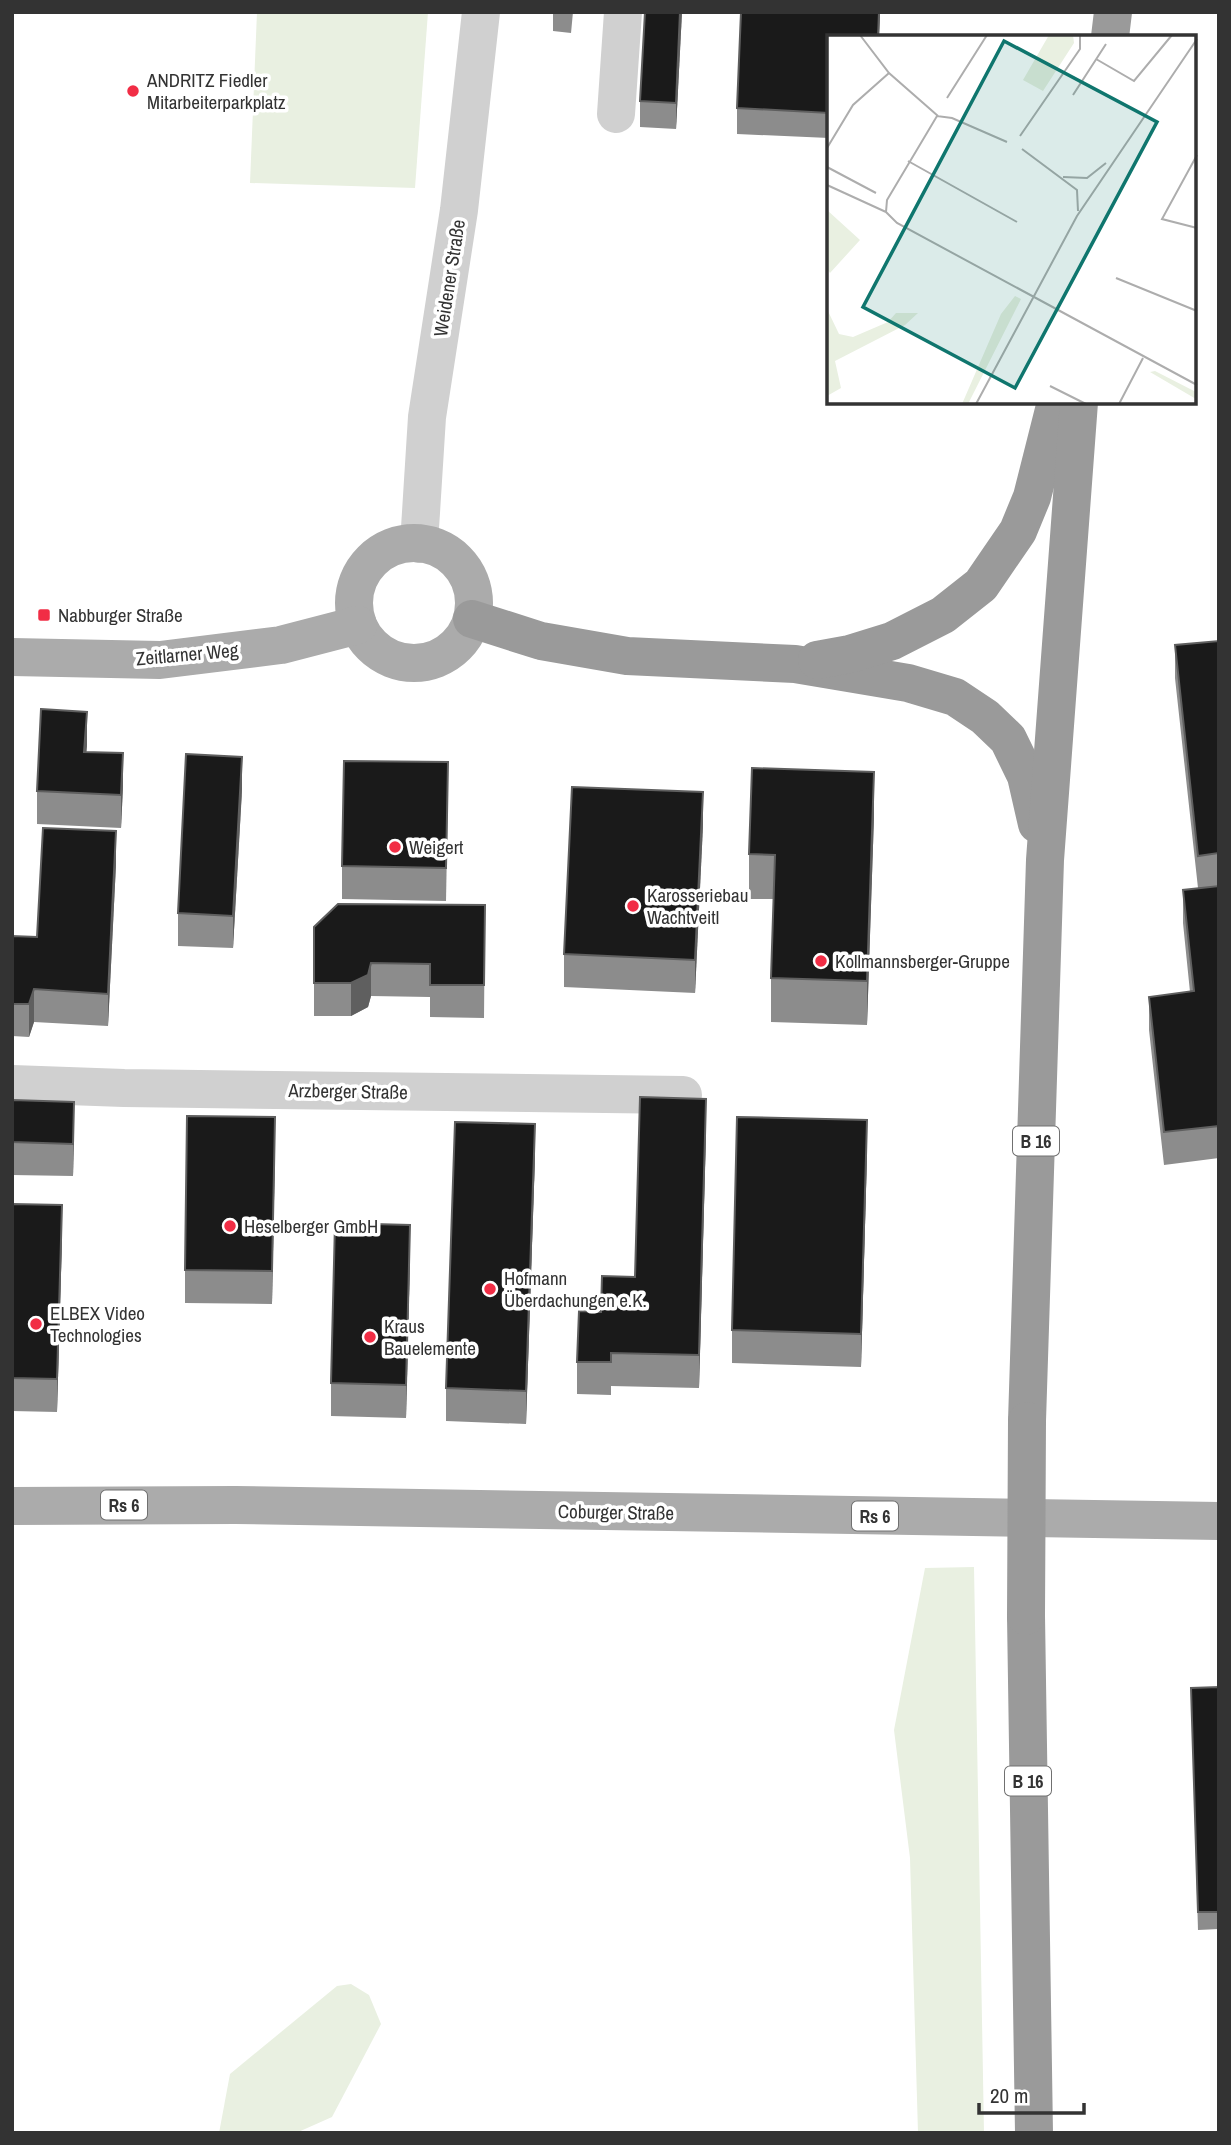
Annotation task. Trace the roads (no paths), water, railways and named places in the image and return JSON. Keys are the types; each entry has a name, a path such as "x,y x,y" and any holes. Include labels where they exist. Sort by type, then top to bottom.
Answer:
{"highway":[{"path":"1110,35 1113,12"},
{"path":"472,619 541,641 627,656 795,664 892,641 943,615 981,585 1018,531 1027,508 1055,404"},
{"name":"B 16","path":"1034,2133 1026,1616 1027,1421 1045,860 1079,404"},
{"name":"B 16","path":"795,664 908,683 955,697 985,717 1008,739 1026,776 1045,860"}],"main road":[{"path":"419,544 437,548 453,557 466,571 473,589 472,619 461,641 448,653 432,661 414,663 396,660 380,653 367,640 358,625 354,607 356,591 362,575 372,561 385,551 401,545 419,544"},
{"name":"Zeitlarner Weg","path":"12,657 160,660 281,645 358,625"},
{"name":"Coburger Straße","path":"12,1506 235,1505 1219,1521"}],"street":[{"name":"Weidener Straße","path":"419,544 427,417 459,210 481,12"},
{"path":"616,114 623,12"},
{"name":"Arzberger Straße","path":"12,1084 124,1088 683,1095"}],"place":[{"name":"ANDRITZ Fiedler Mitarbeiterparkplatz","path":"133,91"},
{"name":"Nabburger Straße","path":"44,615"},
{"name":"Weigert","path":"395,847"},
{"name":"Karosseriebau Wachtveitl","path":"633,906"},
{"name":"Kollmannsberger-Gruppe","path":"821,961"},
{"name":"Heselberger GmbH","path":"230,1226"},
{"name":"Hofmann Überdachungen e.K.","path":"490,1289"},
{"name":"ELBEX Video Technologies","path":"36,1324"},
{"name":"Kraus Bauelemente","path":"370,1337"}]}
